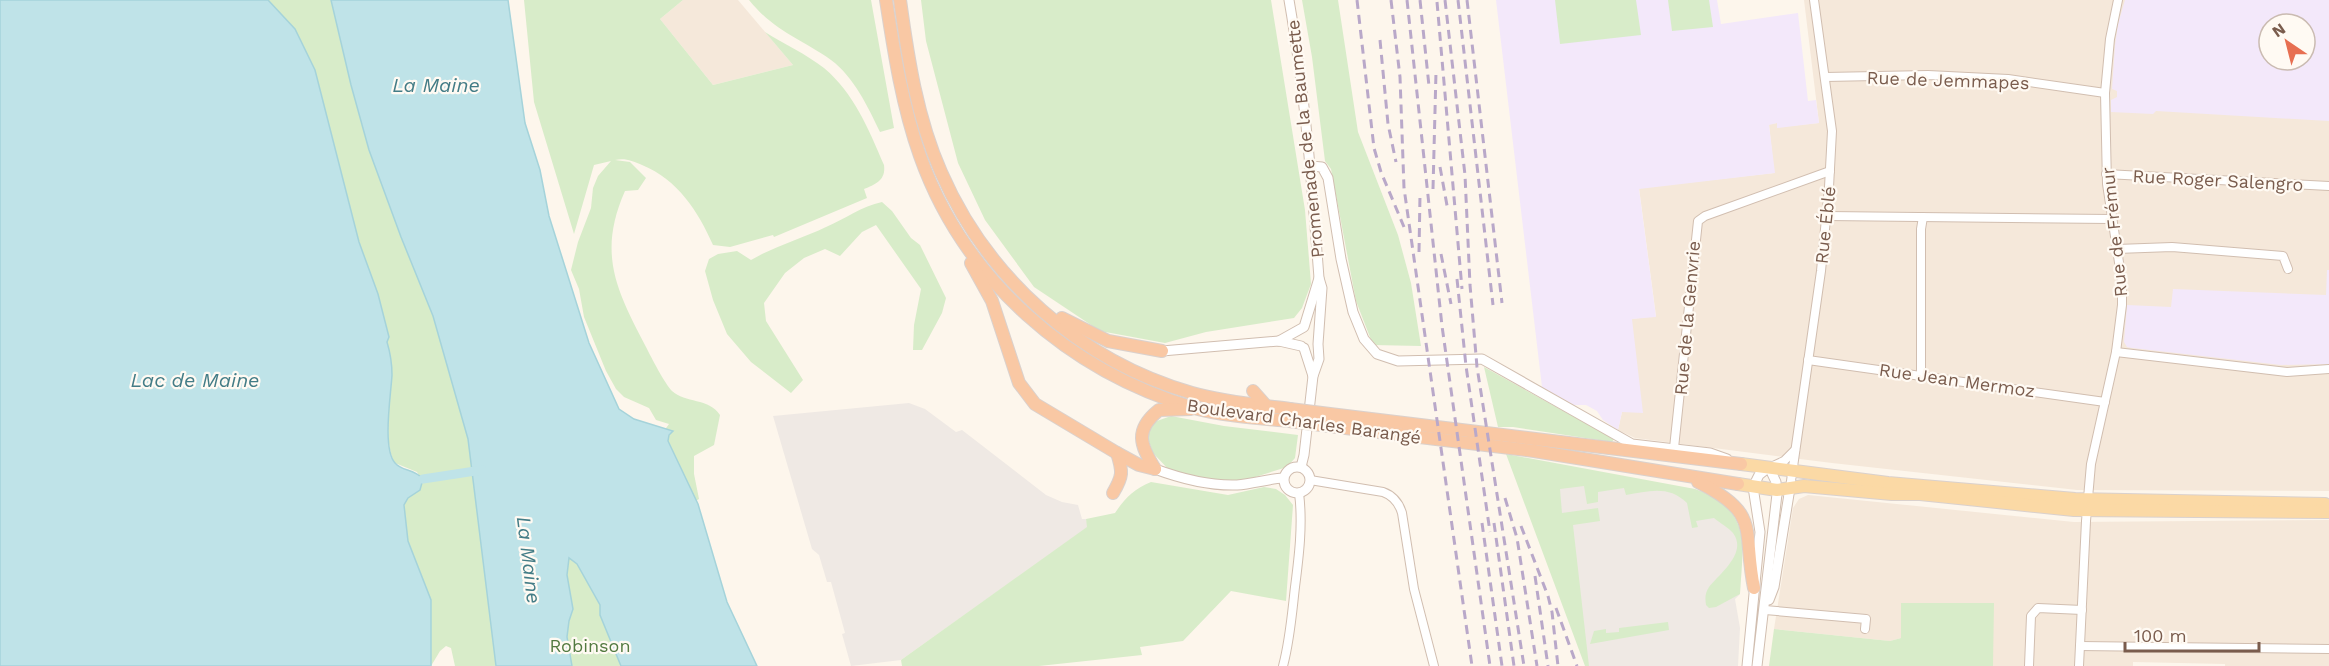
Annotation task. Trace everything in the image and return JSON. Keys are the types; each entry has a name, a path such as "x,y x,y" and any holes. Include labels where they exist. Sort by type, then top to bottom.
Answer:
{"highway":[{"name":"Boulevard Charles Barangé","path":"886,0 898,76 915,141 929,178 970,253 1018,308 1076,353 1111,375 1140,389 1197,409 1290,415 1741,464"},
{"name":"Boulevard Charles Barangé","path":"900,0 914,88 940,171 979,242 1023,293 1081,341 1114,361 1160,383 1194,393 1268,407 1290,415"},
{"path":"970,253 972,266 992,301 1019,383 1035,404 1139,465 1155,469"},
{"path":"1046,314 1065,319 1084,331 1108,341 1162,351"},
{"path":"1253,391 1268,407"},
{"path":"1155,469 1142,444 1144,426 1159,410 1197,409"},
{"name":"Boulevard Charles Barangé","path":"1329,420 1738,484"},
{"path":"1113,493 1121,479 1122,469 1117,453"},
{"path":"1686,476 1730,500 1743,517 1749,535 1750,570 1754,588"}],"main road":[{"name":"Boulevard Charles Barangé","path":"1741,464 1888,483 2087,504"},
{"name":"Boulevard Charles Barangé","path":"1738,484 1753,490 1812,487 1892,494 2087,504"},
{"path":"2087,504 2329,504"},
{"path":"2087,504 2329,513"}],"street":[{"name":"Promenade de la Baumette","path":"1289,0 1299,57 1311,166 1319,278 1322,288 1318,333 1319,359 1313,376 1301,467"},
{"name":"Rue Éblé","path":"1790,488 1827,216 1832,131 1814,0"},
{"name":"Rue de Frémur","path":"2079,666 2087,504 2093,451 2116,352 2122,293 2106,174 2105,93 2110,39 2118,0"},
{"name":"Rue de Jemmapes","path":"1825,77 1928,75 2008,79 2105,93"},
{"name":"Boulevard Charles Barangé","path":"1311,166 1322,167 1328,178 1341,259 1353,312 1364,339 1377,354 1398,361 1482,359 1632,444 1710,453 1741,464"},
{"name":"Rue de la Genvrie","path":"1674,448 1698,221 1706,216 1830,171"},
{"name":"Rue Roger Salengro","path":"2106,174 2329,186"},
{"path":"1827,216 2111,219"},
{"path":"1921,375 1921,229 1923,217"},
{"path":"2116,249 2172,247 2283,256 2288,269"},
{"name":"Promenade de la Baumette","path":"1313,376 1297,338 1319,278"},
{"path":"1279,341 1311,326 1318,333"},
{"path":"1162,351 1279,341 1312,348 1318,344"},
{"path":"2116,352 2288,372 2329,369"},
{"name":"Rue Jean Mermoz","path":"1808,360 2105,402"},
{"path":"1747,666 1760,532 1753,490 1759,475 1769,467 1784,461 1796,449"},
{"path":"1155,469 1189,481 1216,485 1239,485 1283,478 1292,467 1301,467 1308,472 1310,480 1307,489 1299,493 1287,490 1283,478"},
{"path":"1757,666 1777,490 1769,467"},
{"path":"1310,480 1383,492 1392,496 1398,503 1402,513 1414,590 1434,666"},
{"path":"1765,610 1774,587 1790,488"},
{"path":"1283,666 1291,628 1299,558 1301,506 1299,493"},
{"path":"2029,666 2033,611 2038,608 2082,610"},
{"path":"1765,610 1866,619 1865,628"},
{"path":"2080,646 2329,649"}],"shaded area":[{"path":"683,0 738,0 793,65 713,85 660,19"},
{"path":"1496,0 1717,0 1721,24 1798,13 1808,101 1816,100 1819,123 1777,128 1777,123 1769,125 1775,173 1639,189 1656,317 1632,319 1643,413 1622,412 1618,430 1603,420 1597,411 1586,405 1574,405 1542,387"},
{"path":"1804,0 2329,0 2329,491 2077,490 1832,463 1635,438 1618,430 1632,319 1656,316 1639,188 1774,173 1769,124 1777,123 1777,127 1819,123"},
{"path":"2125,0 2329,0 2329,121 2156,111 2153,114 2111,112 2111,100 2117,97 2117,91 2112,89 2115,45"},
{"path":"2327,270 2329,270 2329,364 2281,365 2132,348 2127,347 2124,342 2127,305 2171,307 2173,289 2326,295"},
{"path":"909,403 925,409 956,432 962,430 1046,495 1062,502 1078,505 1082,519 1086,519 1088,527 901,660 851,666 842,634 845,633 831,582 827,582 819,555 812,549 773,416"},
{"path":"1531,471 1695,489 1734,516 1741,536 1740,594 1735,599 1740,628 1738,666 1587,666"},
{"path":"1808,495 2074,522 2329,520 2329,666 2225,666 2225,664 2133,662 2133,666 1993,666 1993,603 1901,603 1901,638 1890,641 1774,629 1793,508 1799,499"}],"green space":[{"path":"268,0 331,0 369,150 433,316 468,439 496,666 455,666 451,648 446,646 431,666 431,600 408,541 404,504 407,498 419,490 423,482 417,472 395,463 391,453 388,424 390,372 387,342 389,337 378,294 359,242 315,70 295,29"},
{"path":"524,0 683,0 660,19 713,85 793,65 765,32 810,58 835,78 860,113 884,165 882,178 864,189 867,198 774,237 773,235 730,247 713,245 701,220 685,198 666,179 635,162 615,160 630,162 646,178 638,190 625,191 617,213 612,234 612,253 619,290 655,363 672,391 677,395 710,406 720,415 714,445 694,456 694,474 699,499 682,509 661,435 669,424 656,420 649,408 624,397 616,389 606,371 584,317 579,289 571,270 578,242 591,208 593,188 598,176 611,161 594,165 574,234 534,102"},
{"path":"749,0 871,0 894,128 880,132 860,93 847,75 820,52 768,20"},
{"path":"921,0 1271,0 1305,210 1311,284 1302,308 1294,318 1206,332 1165,343 1100,331 1034,287 985,220 958,163 926,41"},
{"path":"1302,0 1338,0 1358,132 1398,235 1411,283 1421,346 1373,345 1356,301 1331,169 1325,161 1312,57"},
{"path":"1555,0 1636,0 1641,35 1560,44"},
{"path":"1668,0 1709,0 1713,27 1672,31"},
{"path":"882,202 892,211 911,238 920,245 946,298 942,313 922,350 913,350 914,325 921,289 876,225 862,232 840,256 825,249 804,258 785,273 764,303 766,321 803,380 791,393 751,362 727,334 713,300 705,271 709,259 718,254 737,251 751,260"},
{"path":"1484,367 1614,439 1612,442 1513,427 1498,427"},
{"path":"1171,416 1224,426 1298,435 1295,458 1287,467 1249,479 1226,482 1201,479 1169,470 1153,453 1147,436 1154,422"},
{"path":"1506,454 1695,489 1713,497 1735,518 1740,530 1742,559 1740,594 1716,607 1709,608 1706,605 1708,589 1735,555 1737,541 1731,531 1714,518 1696,521 1698,527 1692,528 1687,503 1680,497 1658,491 1626,495 1624,488 1598,492 1598,502 1587,504 1584,486 1560,489 1562,513 1598,508 1600,521 1573,525 1589,666 1585,666"},
{"path":"1151,482 1228,495 1264,487 1276,489 1285,495 1293,505 1286,601 1231,591 1183,641 1140,647 1142,655 1039,666 902,666 901,660 1087,527 1086,519 1115,513 1130,494"},
{"name":"Robinson","path":"569,558 577,564 600,605 600,615 621,666 572,666 567,637 573,609 567,575"},
{"path":"1901,603 1994,603 1993,666 1769,666 1774,629 1890,641 1901,638"},
{"path":"1668,622 1669,630 1590,644 1594,631 1606,629 1606,633 1619,632 1619,628"}],"water":[{"name":"Lac de Maine","path":"0,0 268,0 295,29 315,70 359,242 378,294 389,337 387,342 392,375 388,434 391,456 398,466 416,473 423,479 420,490 408,498 404,505 408,541 431,600 431,666 0,666"},
{"name":"La Maine","path":"331,0 508,0 525,123 540,170 549,216 589,343 619,409 634,419 673,431 668,441 698,504 727,602 757,666 621,666 600,615 600,605 577,564 569,558 567,575 573,609 567,637 572,666 496,666 468,439 433,316 369,150"}],"waterway":[{"path":"423,479 482,470"}],"railway":[{"path":"1357,0 1374,148 1381,172 1404,227"},
{"path":"1391,0 1400,77 1404,188 1472,666"},
{"path":"1407,0 1442,326 1490,666"},
{"path":"1420,0 1429,86"},
{"path":"1445,0 1465,175 1470,285 1477,367 1524,666"},
{"path":"1458,0 1493,305"},
{"path":"1467,0 1502,303"},
{"path":"1437,2 1462,289"},
{"path":"1380,40 1388,124 1396,162"},
{"path":"1433,189 1436,72"},
{"path":"1440,167 1448,211"},
{"path":"1419,252 1420,195"},
{"path":"1441,254 1451,304"},
{"path":"1457,279 1466,366 1490,532"},
{"path":"1505,498 1517,538 1537,666"},
{"path":"1482,523 1502,666"},
{"path":"1494,523 1514,666"},
{"path":"1521,526 1548,596 1558,666"},
{"path":"1535,576 1548,666"},
{"path":"1556,608 1577,666"}]}
